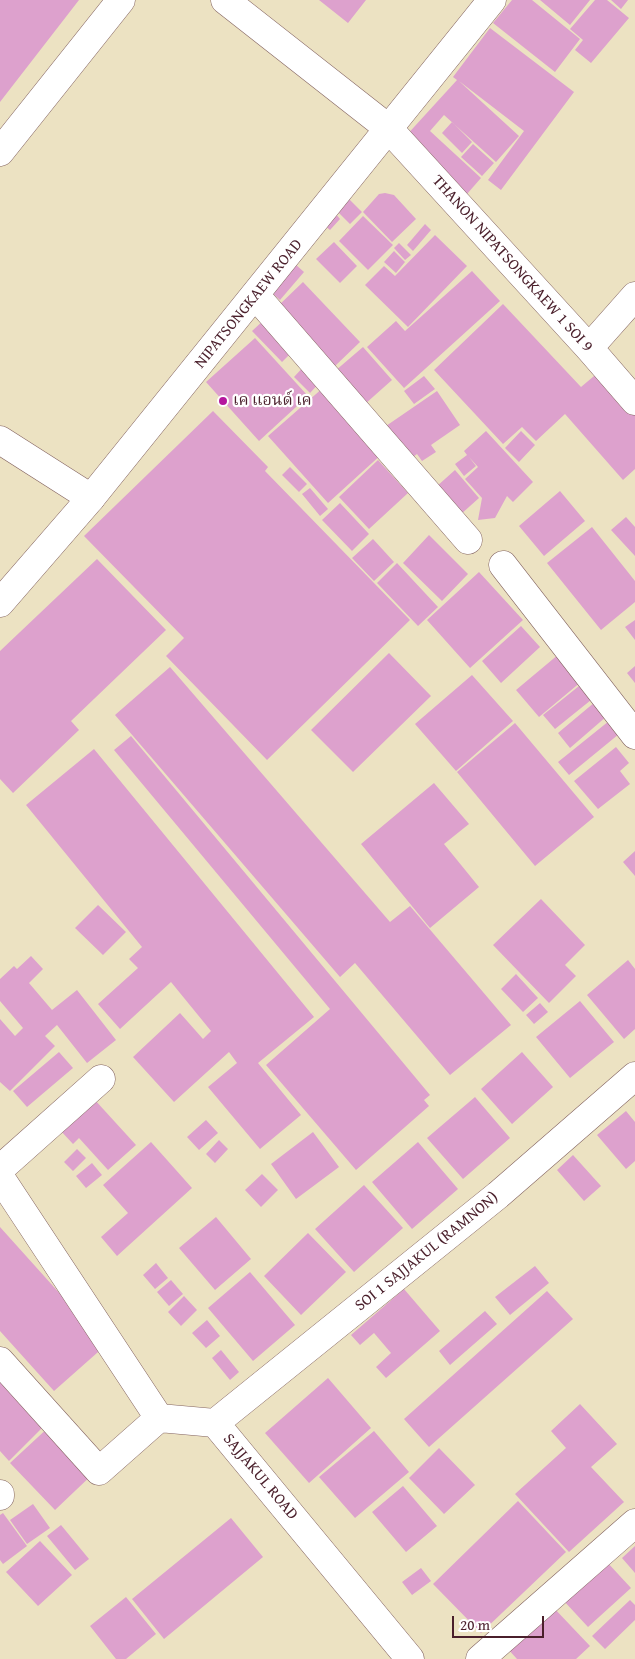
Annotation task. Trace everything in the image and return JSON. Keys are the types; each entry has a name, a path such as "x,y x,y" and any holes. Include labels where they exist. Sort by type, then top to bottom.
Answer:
{"street":[{"path":"0,152 121,0"},
{"name":"THANON NIPATSONGKAEW 1 SOI 9","path":"224,0 388,128 589,348 635,402"},
{"name":"NIPATSONGKAEW ROAD","path":"0,602 91,498 256,296 388,128 492,0"},
{"path":"256,296 468,540"},
{"path":"589,348 635,296"},
{"path":"0,440 91,498"},
{"path":"503,564 635,735"},
{"name":"SOI 1 SAJJAKUL (RAMNON)","path":"215,1423 498,1195 635,1076"},
{"path":"0,1170 101,1079"},
{"path":"0,1176 159,1418 99,1471 0,1361"},
{"name":"SAJJAKUL ROAD","path":"159,1418 215,1423 410,1659"},
{"path":"480,1659 635,1523"}],"building":[{"path":"0,0 79,0 0,102"},
{"path":"319,0 366,0 348,23"},
{"path":"512,0 532,0 580,39 555,72 493,23"},
{"path":"540,0 590,0 570,25"},
{"path":"595,0 607,0 629,18 591,63 575,50 583,40 570,29"},
{"path":"611,0 628,0 621,9"},
{"path":"490,28 574,92 501,190 488,180 524,131 459,81 519,136 496,162 444,115 430,131 481,178 467,194 404,138 457,80 453,77"},
{"path":"452,122 472,142 462,153 442,133"},
{"path":"473,144 494,163 482,176 461,157"},
{"path":"379,194 394,195 416,219 392,242 363,212"},
{"path":"348,198 362,212 350,224 336,210"},
{"path":"335,213 340,219 330,230 324,225"},
{"path":"363,216 393,245 368,270 339,241"},
{"path":"425,224 431,230 413,251 407,245"},
{"path":"435,235 467,266 408,327 365,285 384,266 395,276"},
{"path":"334,242 357,266 340,283 316,259"},
{"path":"399,243 411,255 405,260 394,248"},
{"path":"394,251 405,262 396,273 384,262"},
{"path":"295,264 304,272 280,300 271,292"},
{"path":"472,271 500,301 404,388 367,347 396,321 405,331"},
{"path":"303,282 360,342 335,366 278,306"},
{"path":"503,304 581,387 600,371 635,410 635,469 623,480 565,414 536,441 522,427 503,444 434,370"},
{"path":"265,319 295,349 282,362 252,331"},
{"path":"255,338 308,396 259,441 206,382"},
{"path":"363,347 392,380 365,404 335,371"},
{"path":"306,364 322,380 310,393 294,377"},
{"path":"424,376 435,389 414,404 404,391"},
{"path":"324,387 383,453 328,503 268,436"},
{"path":"437,391 460,425 431,445 436,452 422,461 417,454 409,460 386,426"},
{"path":"213,411 268,467 265,471 410,620 267,760 166,656 184,638 84,536"},
{"path":"486,431 533,482 513,502 507,496 495,518 478,520 482,498 465,479 478,467 469,457 476,466 464,476 455,464 467,455 464,451"},
{"path":"521,431 535,445 519,462 505,448"},
{"path":"378,460 408,493 369,529 339,497"},
{"path":"290,467 307,484 299,492 282,475"},
{"path":"455,470 479,498 460,515 436,487"},
{"path":"310,488 328,509 320,516 302,494"},
{"path":"560,491 585,521 544,556 519,526"},
{"path":"340,503 369,534 352,551 322,520"},
{"path":"626,517 635,527 635,556 611,530"},
{"path":"592,527 635,581 635,602 601,630 547,563"},
{"path":"429,535 468,574 442,601 403,563"},
{"path":"373,539 394,562 374,581 352,558"},
{"path":"97,559 166,630 71,721 79,730 13,793 0,779 0,651"},
{"path":"397,563 438,607 418,626 377,583"},
{"path":"479,572 523,620 470,668 427,620"},
{"path":"635,620 635,640 625,627"},
{"path":"521,626 540,647 501,683 482,661"},
{"path":"389,653 431,696 353,772 311,730"},
{"path":"559,654 582,681 539,717 516,690"},
{"path":"635,666 635,683 627,673"},
{"path":"170,667 390,922 410,906 511,1025 450,1075 355,963 340,977 115,715"},
{"path":"472,675 513,721 456,771 415,724"},
{"path":"579,686 591,700 555,729 543,715"},
{"path":"595,702 607,716 570,748 558,733"},
{"path":"609,721 619,734 569,775 558,762"},
{"path":"515,723 594,817 535,866 457,772"},
{"path":"131,736 430,1095 424,1100 429,1106 356,1170 266,1065 330,1009 114,750"},
{"path":"616,747 629,763 620,771 630,784 598,809 574,781"},
{"path":"94,749 314,1017 258,1063 301,1115 260,1149 208,1087 237,1063 229,1052 174,1102 133,1057 180,1013 203,1039 211,1031 171,982 120,1029 98,1004 138,968 129,959 142,947 26,805"},
{"path":"434,783 469,824 444,844 479,887 430,928 361,844"},
{"path":"635,851 635,876 623,862"},
{"path":"541,899 585,945 565,965 576,976 549,1003 493,945"},
{"path":"98,905 126,932 103,955 75,928"},
{"path":"31,956 43,969 29,983 52,1010 77,990 116,1040 87,1063 57,1025 45,1036 55,1046 10,1091 0,1082 0,1019 15,1036 23,1028 0,1001 0,979 14,966 17,969"},
{"path":"628,960 635,969 635,1029 624,1039 587,995"},
{"path":"516,974 538,998 523,1012 501,989"},
{"path":"580,1001 614,1042 570,1078 536,1037"},
{"path":"540,1003 548,1012 534,1024 526,1015"},
{"path":"59,1052 73,1068 27,1107 13,1091"},
{"path":"522,1052 553,1087 512,1124 481,1089"},
{"path":"475,1097 510,1138 463,1179 427,1138"},
{"path":"94,1099 136,1145 108,1170 79,1138 73,1144 60,1130"},
{"path":"626,1111 635,1122 635,1161 626,1169 597,1135"},
{"path":"206,1120 218,1133 199,1150 187,1137"},
{"path":"313,1132 339,1167 296,1199 271,1164"},
{"path":"219,1140 228,1149 215,1163 206,1154"},
{"path":"151,1142 192,1188 117,1256 101,1237 128,1213 103,1185"},
{"path":"418,1142 458,1189 412,1229 372,1182"},
{"path":"77,1149 86,1158 73,1171 64,1162"},
{"path":"573,1155 601,1186 584,1201 557,1170"},
{"path":"92,1163 102,1175 86,1188 76,1176"},
{"path":"262,1174 278,1190 261,1207 245,1190"},
{"path":"364,1185 403,1228 354,1272 315,1229"},
{"path":"216,1217 251,1259 215,1290 179,1248"},
{"path":"0,1227 106,1345 54,1391 0,1331"},
{"path":"308,1233 346,1272 301,1315 264,1276"},
{"path":"156,1263 168,1278 155,1289 143,1275"},
{"path":"535,1266 549,1283 510,1315 495,1297"},
{"path":"250,1272 295,1325 253,1361 208,1308"},
{"path":"171,1280 183,1294 169,1306 157,1292"},
{"path":"404,1289 440,1331 386,1378 376,1367 391,1353 374,1333 360,1345 351,1335"},
{"path":"547,1291 573,1319 429,1447 404,1419"},
{"path":"184,1296 197,1310 181,1326 168,1312"},
{"path":"485,1311 497,1324 450,1365 439,1351"},
{"path":"207,1320 220,1336 206,1348 192,1333"},
{"path":"221,1350 239,1372 230,1380 212,1358"},
{"path":"0,1372 48,1422 9,1461 0,1451"},
{"path":"328,1378 371,1428 309,1483 265,1433"},
{"path":"580,1404 617,1444 591,1467 624,1502 569,1552 515,1494 566,1448 551,1431"},
{"path":"51,1425 96,1471 55,1510 10,1463"},
{"path":"374,1431 409,1472 355,1518 319,1477"},
{"path":"439,1448 475,1485 444,1514 409,1478"},
{"path":"403,1486 437,1526 406,1552 372,1512"},
{"path":"518,1501 566,1552 481,1633 433,1584"},
{"path":"33,1504 50,1528 27,1544 10,1520"},
{"path":"3,1513 27,1546 3,1564 0,1560 0,1515"},
{"path":"231,1518 263,1557 164,1639 132,1599"},
{"path":"61,1525 89,1559 75,1570 47,1536"},
{"path":"40,1541 72,1575 38,1606 6,1572"},
{"path":"635,1546 635,1573 622,1558"},
{"path":"606,1561 631,1588 588,1627 563,1600"},
{"path":"421,1568 431,1581 412,1595 402,1582"},
{"path":"126,1597 156,1634 126,1659 116,1659 90,1626"},
{"path":"630,1600 635,1605 635,1620 605,1649 592,1636"},
{"path":"552,1606 590,1646 576,1659 517,1659 507,1648"}],"place":[{"name":"เค แอนด์ เค","path":"223,401"}]}
